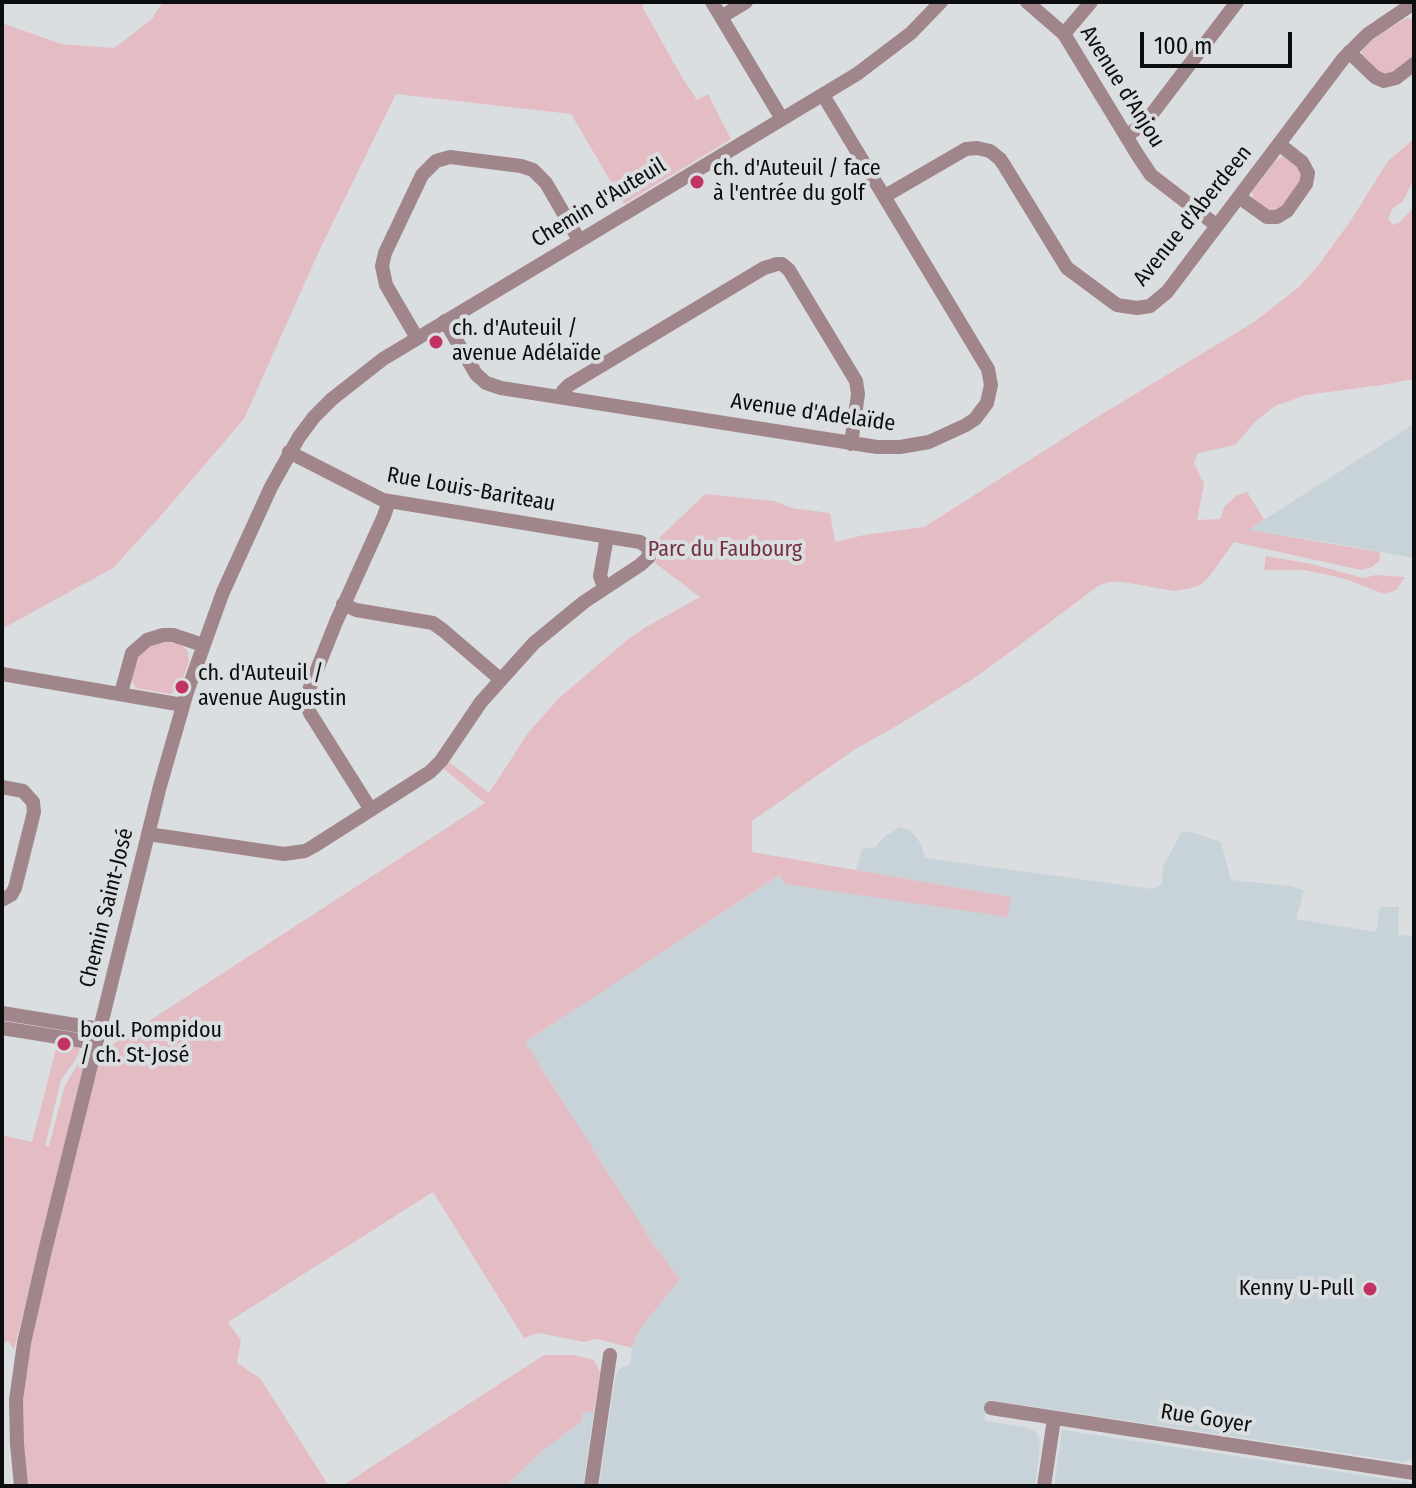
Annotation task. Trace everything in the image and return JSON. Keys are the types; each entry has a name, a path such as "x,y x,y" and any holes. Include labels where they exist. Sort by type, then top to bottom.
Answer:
{"street":[{"path":"712,2 782,119"},
{"path":"721,17 746,2"},
{"name":"Chemin d'Auteuil","path":"289,452 309,423 332,399 374,365 823,95 889,51 941,2"},
{"name":"Avenue d'Anjou","path":"1027,2 1064,34 1146,169 1216,225"},
{"path":"1064,34 1091,2"},
{"path":"1126,136 1145,123 1237,2"},
{"name":"Avenue d'Aberdeen","path":"885,196 966,149 990,151 1004,165 1067,268 1117,305 1130,308 1150,306 1160,299 1349,52 1368,34 1413,5"},
{"path":"1349,52 1375,77 1384,81 1396,78 1414,64"},
{"name":"Avenue d'Adelaïde","path":"445,321 472,368 486,383 501,388 877,447 929,442 975,419 990,395 990,376 984,362 823,95"},
{"path":"1239,197 1267,217 1277,217 1287,211 1306,184 1308,173 1302,162 1279,144"},
{"path":"417,338 386,285 382,266 385,253 422,175 436,161 450,157 533,170 546,183 579,240"},
{"path":"561,397 564,389 647,338 764,268 782,264 789,270 856,381 858,394 851,444"},
{"name":"Rue Louis-Bariteau","path":"148,834 284,854 305,851 314,846 437,767 500,679 548,631 604,587 645,561 649,552 648,547 640,542 377,498 289,452"},
{"name":"Chemin Saint-José","path":"21,1486 16,1422 20,1363 148,834 183,705 203,645 240,551 289,452"},
{"path":"371,810 306,702 343,604 389,501"},
{"path":"604,587 600,576 607,537"},
{"path":"343,604 356,610 433,623 500,679"},
{"path":"121,693 132,653 147,640 173,635 203,645"},
{"path":"2,674 183,705"},
{"path":"2,787 23,791 33,802 34,812 15,888 11,895 2,900"},
{"path":"2,1013 98,1036"},
{"path":"2,1028 98,1036"},
{"path":"591,1486 610,1355"},
{"name":"Rue Goyer","path":"991,1408 1414,1473"},
{"path":"1044,1486 1054,1419"}],"shaded area":[{"path":"1414,424 1414,558 1248,530"},
{"path":"900,827 910,830 921,844 925,858 1152,889 1162,884 1163,867 1182,831 1221,842 1231,880 1304,890 1296,919 1376,932 1380,907 1399,907 1398,935 1414,936 1414,1459 1403,1462 989,1400 984,1421 1025,1427 1038,1435 1040,1446 1035,1486 599,1486 615,1378 622,1367 630,1365 639,1330 680,1279 654,1245 525,1042 780,875 1010,897 856,870 862,849 875,847"},
{"path":"594,1411 583,1486 506,1486 542,1451 581,1422 583,1412"},
{"path":"1062,1430 1414,1483 1414,1486 1054,1486"}],"green space":[{"path":"163,2 643,2 643,8 680,74 697,100 708,94 731,139 624,204 571,114 396,94 320,249 244,419 113,568 2,629 2,23 61,44 114,48 151,20"},
{"path":"1407,18 1414,20 1414,58 1394,73 1381,75 1362,56 1362,51 1383,32"},
{"name":"Parc du Faubourg","path":"1414,139 1414,179 1403,201 1393,208 1388,219 1393,225 1414,209 1414,379 1306,395 1275,406 1256,421 1235,445 1198,453 1194,463 1204,484 1197,520 1220,519 1225,506 1237,495 1247,492 1264,519 1249,530 1380,552 1379,561 1361,570 1234,542 1209,577 1200,585 1188,589 1174,591 1123,582 1098,586 973,679 854,750 752,821 752,852 1011,897 1008,917 785,884 780,875 525,1042 654,1245 680,1279 639,1330 632,1348 597,1339 584,1342 538,1333 524,1338 433,1192 228,1322 241,1340 237,1363 260,1378 329,1486 26,1486 22,1411 29,1350 102,1042 112,1045 485,803 444,769 449,762 489,793 528,733 559,698 627,640 700,597 655,563 659,553 655,542 705,494 774,501 792,508 830,513 835,542 924,527 1254,322 1299,287 1351,220 1388,161"},
{"path":"1281,157 1287,157 1299,166 1302,177 1282,209 1269,212 1253,199 1252,192"},
{"path":"1266,556 1363,578 1376,575 1405,577 1396,590 1384,594 1324,574 1303,570 1264,570"},
{"path":"161,642 178,643 188,653 189,661 181,684 170,694 136,688 132,680 136,660 141,653"},
{"path":"69,1046 80,1050 61,1080 45,1146 49,1146 65,1085 83,1056 86,1056 14,1350 8,1341 2,1344 2,1135 32,1142 56,1049 64,1050"},
{"path":"544,1355 574,1355 594,1360 600,1372 594,1411 583,1413 581,1422 542,1451 506,1486 342,1486"}],"place":[{"name":"ch. d'Auteuil / face à l'entrée du golf","path":"697,182"},
{"name":"ch. d'Auteuil / avenue Adélaïde","path":"436,342"},
{"name":"ch. d'Auteuil / avenue Augustin","path":"182,687"},
{"name":"boul. Pompidou / ch. St-José","path":"64,1044"},
{"name":"Kenny U-Pull","path":"1370,1289"}]}
